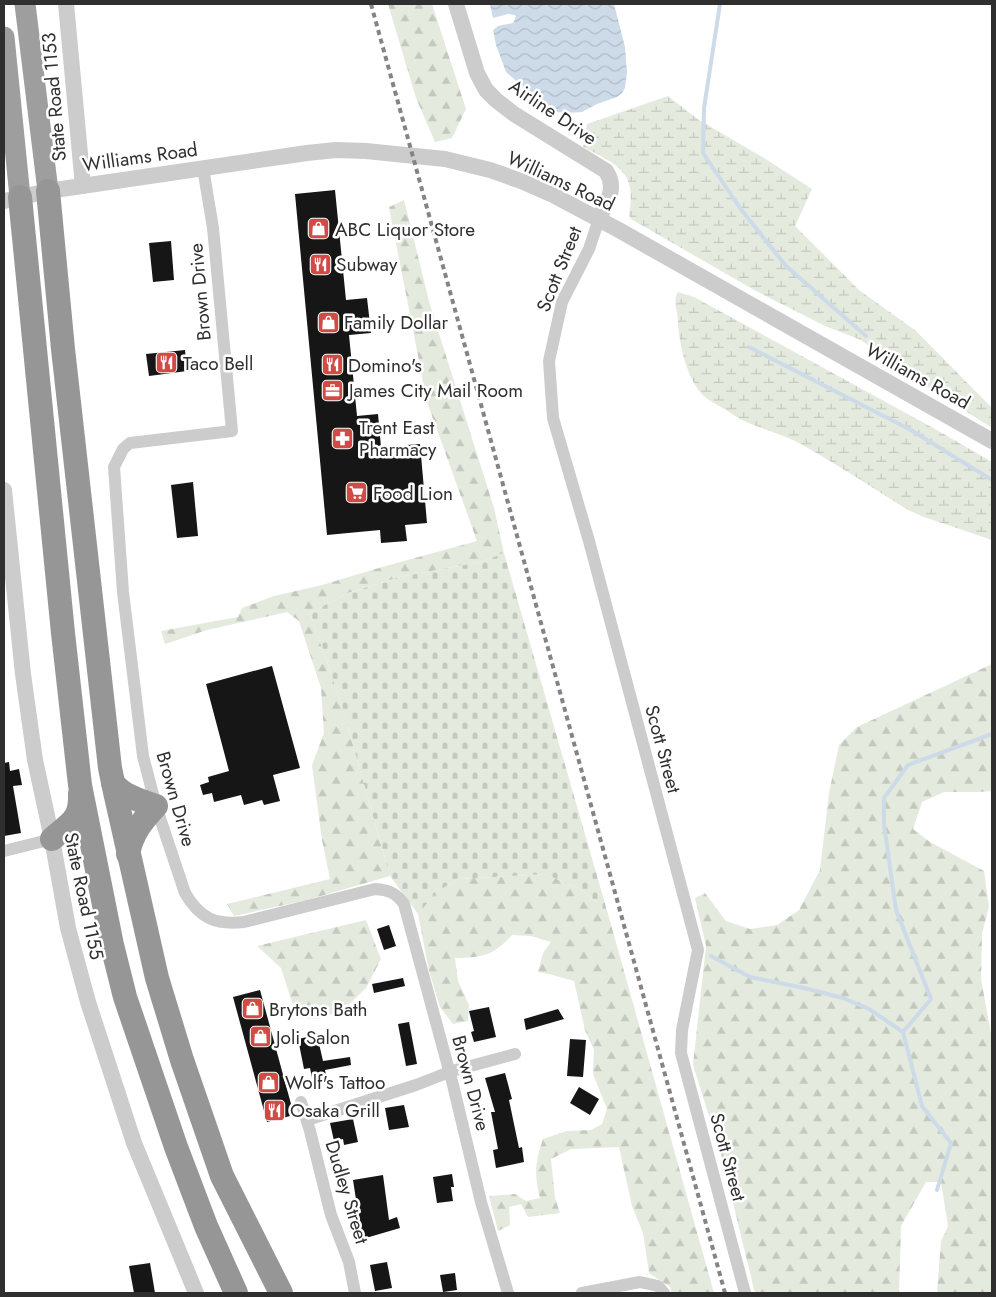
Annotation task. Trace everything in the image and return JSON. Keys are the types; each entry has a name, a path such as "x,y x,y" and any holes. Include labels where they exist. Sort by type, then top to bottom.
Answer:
{"highway":[{"path":"25,4 48,191 63,349 113,783 157,978 191,1087 222,1176 281,1293"},
{"path":"4,37 12,199 80,785 112,945 125,997 206,1226 236,1293"},
{"path":"113,783 127,796 156,806 138,827 131,840 128,854"},
{"path":"52,839 77,817 80,785"},
{"path":"52,839 84,849 97,865"}],"street":[{"name":"State Road 1153","path":"66,4 83,186"},
{"name":"Airline Drive","path":"456,4 477,74 486,90 514,114 606,172 611,179 612,188 599,219"},
{"name":"Williams Road","path":"12,199 48,191 336,150 445,159 490,170 553,195 599,219 992,441"},
{"name":"Brown Drive","path":"203,168 213,228 232,431 130,443 117,457 113,477 134,688 143,756 156,806 185,893 192,906 202,915 215,921 229,923 244,922 375,889 385,889 399,898 408,913 409,927 449,1072 489,1232 508,1293"},
{"name":"Scott Street","path":"599,219 589,249 562,302 548,361 553,418 589,541 698,950 682,1030 681,1053 745,1293"},
{"name":"State Road 1155","path":"4,490 29,721 68,928 88,1002 114,1085 150,1185 196,1293"},
{"path":"4,851 52,839"},
{"path":"307,1120 416,1085 449,1072 515,1054"},
{"name":"Dudley Street","path":"301,1102 331,1215 349,1262 355,1293"},
{"path":"582,1293 629,1283 649,1283 658,1286 664,1293"}],"green space":[{"path":"388,4 432,4 466,109 452,138 435,142 416,98"},
{"path":"668,96 699,120 812,189 795,226 859,290 916,331 992,408 992,428 896,367 861,340 825,326 756,291 631,219 629,215 630,188 622,171 606,159 583,147 587,124"},
{"path":"404,200 430,305 494,508 504,553 480,562 400,577 348,593 310,613 340,699 390,876 307,900 234,916 227,904 330,879 322,840 312,765 324,733 321,688 299,621 287,612 207,630 165,644 161,631 238,617 242,608 274,596 322,585 477,541 427,402 389,207"},
{"path":"678,292 694,297 992,462 992,540 908,510 810,449 789,438 742,420 705,397 691,378 684,359 675,303"},
{"path":"504,553 610,921 600,905 580,889 545,874 459,879 438,891 418,914 390,876 340,699 310,613 348,593 400,577 480,562"},
{"path":"992,664 992,791 944,792 922,802 913,829 930,842 984,871 989,907 982,933 981,979 992,1039 992,1293 937,1293 941,1241 948,1226 941,1182 926,1182 901,1226 899,1293 755,1293 721,1154 693,1065 706,946 695,898 705,893 726,921 750,929 777,925 799,910 820,870 829,793 839,745 857,727"},
{"path":"545,874 580,889 600,905 610,921 714,1293 672,1293 670,1287 649,1273 643,1233 632,1206 619,1147 571,1149 551,1159 555,1198 560,1213 528,1217 521,1204 509,1207 510,1225 498,1231 489,1196 515,1194 526,1201 540,1198 536,1168 543,1139 567,1131 591,1130 602,1124 607,1109 593,1074 594,1050 585,1030 574,981 538,972 543,953 551,942 531,936 512,935 499,947 487,954 455,958 458,981 469,1005 468,1021 453,1024 440,1007 429,971 418,914 438,891 459,879"},
{"path":"366,920 381,959 366,988 344,1009 318,1019 297,1018 281,968 257,946"}],"water":[{"path":"490,4 614,4 625,47 627,72 625,88 622,93 582,112 545,111 540,108 530,93 506,72 496,45 493,30 498,26 513,23 516,17 515,15 508,14 493,18"}],"building":[{"path":"335,190 346,300 367,298 371,333 349,335 357,416 378,414 381,447 420,444 427,523 405,525 407,541 381,543 380,530 327,535 295,194"},
{"path":"171,241 174,280 153,282 149,243"},
{"name":"Taco Bell","path":"185,350 187,371 149,376 146,354"},
{"path":"193,482 198,536 177,538 171,485"},
{"path":"272,666 300,768 273,775 280,801 264,805 262,800 244,805 241,795 214,802 212,793 203,795 200,785 209,782 208,777 229,771 206,684"},
{"path":"9,762 10,771 19,769 22,785 13,786 21,833 4,836 4,763"},
{"path":"389,925 396,946 384,950 377,929"},
{"path":"403,978 405,986 374,993 372,984"},
{"path":"260,990 294,1115 267,1122 233,997"},
{"path":"489,1007 496,1037 474,1042 471,1032 474,1031 469,1011"},
{"path":"558,1009 564,1019 526,1030 524,1019"},
{"path":"409,1022 417,1064 406,1066 398,1024"},
{"path":"317,1035 323,1061 350,1057 351,1065 325,1070 326,1075 312,1078 310,1068 304,1069 298,1039"},
{"path":"570,1039 586,1040 583,1077 567,1076"},
{"path":"505,1073 512,1099 509,1100 519,1148 522,1147 524,1162 496,1168 493,1150 498,1149 491,1112 495,1112 485,1078"},
{"path":"579,1087 599,1099 590,1115 570,1103"},
{"path":"404,1105 409,1127 389,1130 385,1108"},
{"path":"353,1119 358,1142 344,1145 343,1139 334,1141 330,1123"},
{"path":"452,1174 454,1187 451,1187 453,1201 437,1203 433,1177"},
{"path":"383,1175 389,1220 397,1217 400,1228 359,1240 353,1206 357,1206 353,1180"},
{"path":"387,1262 392,1288 375,1291 370,1265"},
{"path":"150,1263 155,1293 134,1293 129,1266"},
{"path":"455,1273 457,1290 443,1292 440,1275"}],"waterway":[{"path":"720,4 704,108 703,153 740,208 786,266 866,336"},
{"path":"749,347 909,429 992,480"},
{"path":"937,1190 951,1143 922,1106 903,1032 931,999 896,910 884,824 884,798 908,765 992,734"},
{"path":"711,956 750,977 843,998 869,1009 903,1032"}],"railway":[{"path":"371,4 725,1293"}],"place":[{"name":"ABC Liquor Store","path":"319,229"},
{"name":"Subway","path":"320,264"},
{"name":"Family Dollar","path":"328,322"},
{"name":"Taco Bell","path":"167,363"},
{"name":"Domino's","path":"332,365"},
{"name":"James City Mail Room","path":"333,390"},
{"name":"Trent East Pharmacy","path":"343,438"},
{"name":"Food Lion","path":"357,493"},
{"name":"Brytons Bath","path":"253,1009"},
{"name":"Joli Salon","path":"260,1037"},
{"name":"Wolf's Tattoo","path":"269,1082"},
{"name":"Osaka Grill","path":"274,1110"}]}
